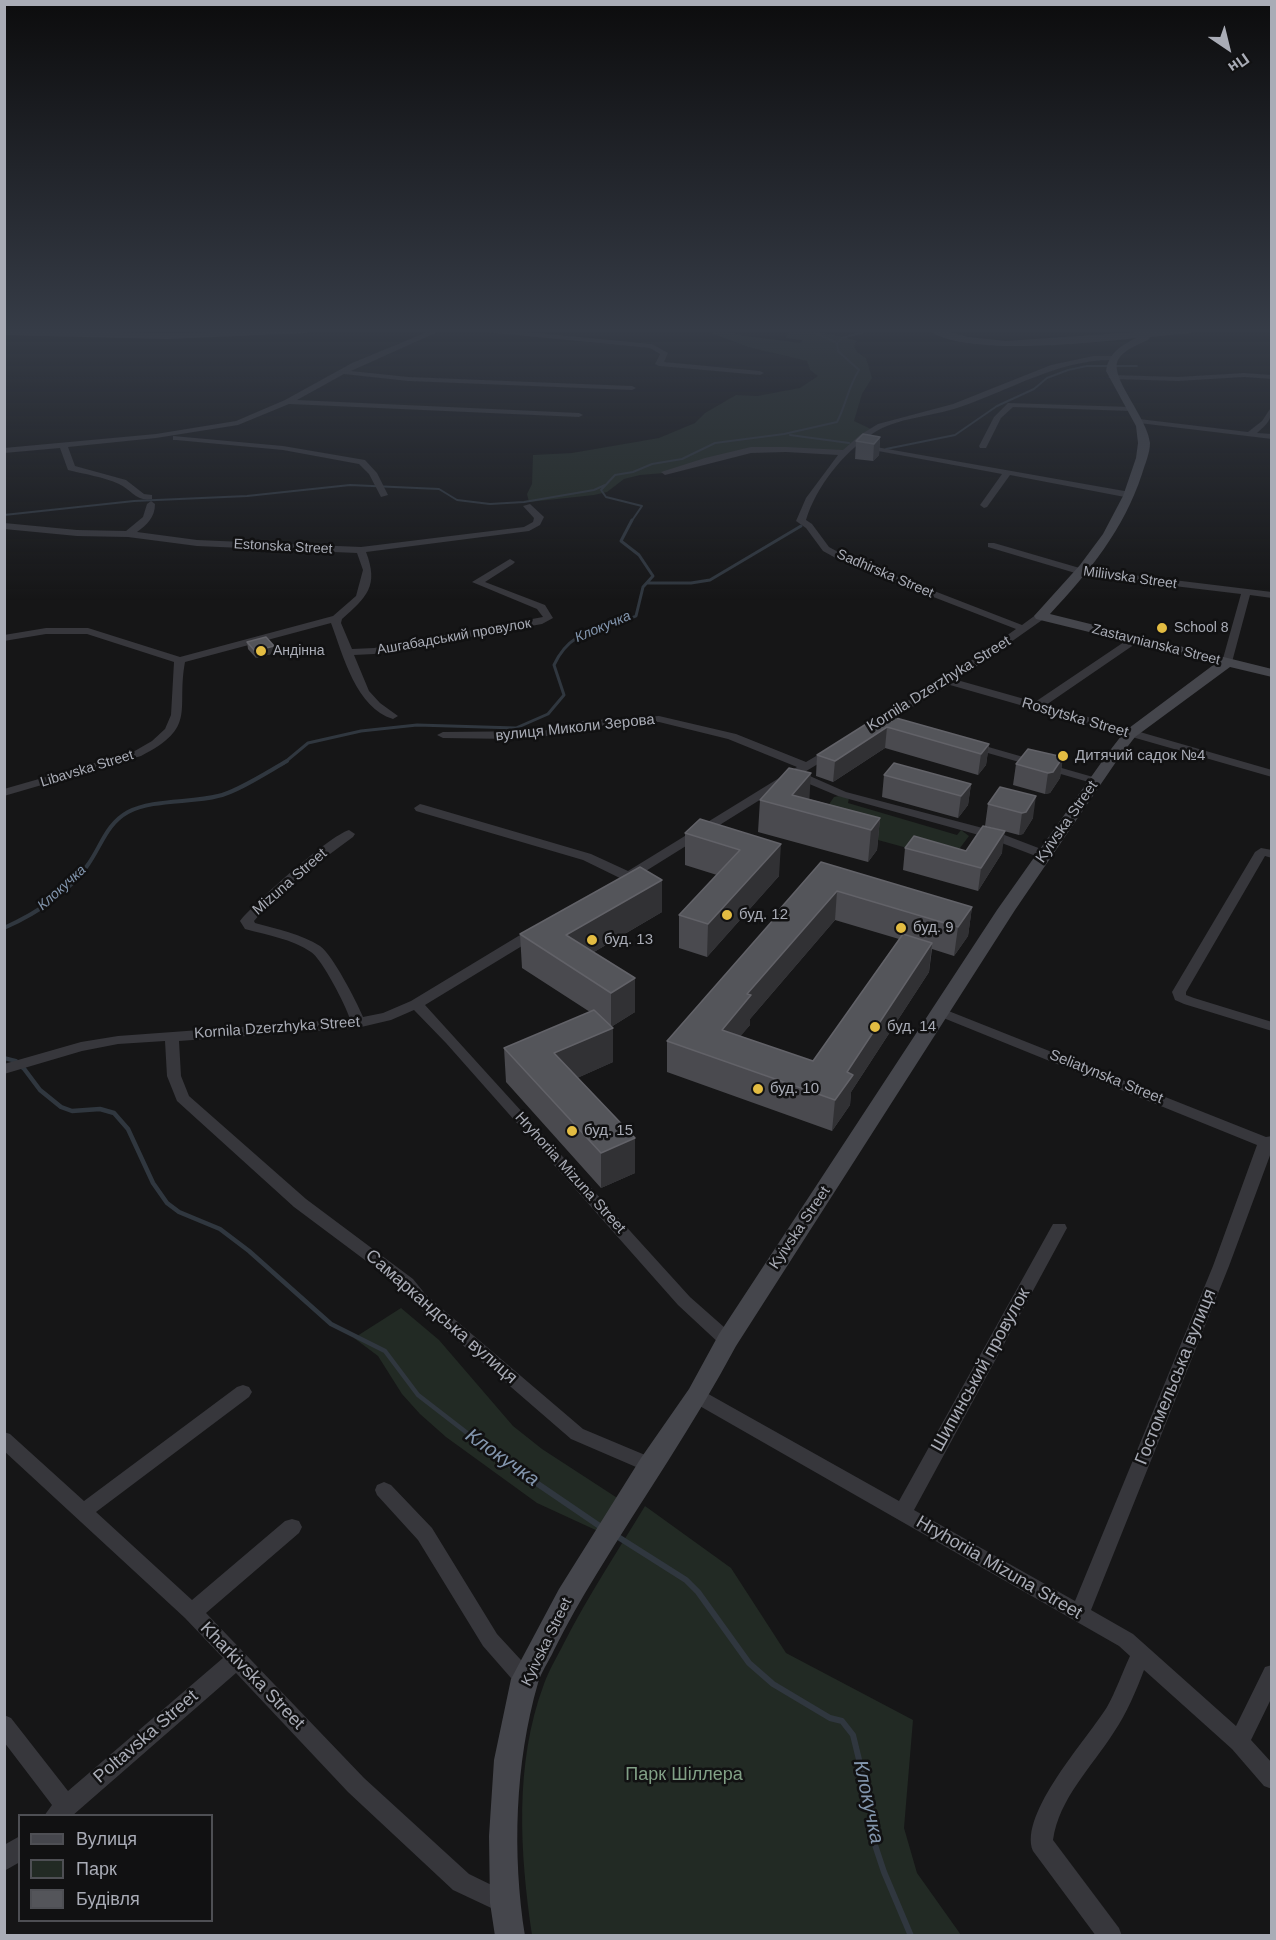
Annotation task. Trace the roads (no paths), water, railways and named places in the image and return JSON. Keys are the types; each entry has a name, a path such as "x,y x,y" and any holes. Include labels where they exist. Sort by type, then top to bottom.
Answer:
{"street":[{"path":"4,451 156,436 244,421"},
{"name":"Sadhirska Street","path":"905,421 872,430 845,453 827,473 801,522 809,526 826,549 846,560 1024,629"},
{"path":"983,446 996,421"},
{"path":"1139,421 1272,437"},
{"name":"Kornila Dzerzhyka Street","path":"863,731 949,681 1024,629 1041,616 1082,572 1119,520 1130,495 1144,443 1139,421"},
{"path":"1250,434 1266,421"},
{"path":"156,436 284,448 362,462 373,473 381,488"},
{"path":"855,445 1130,495"},
{"path":"63,446 71,468 123,482 150,501 152,511 146,520 128,534"},
{"path":"665,472 752,450 781,449 845,453"},
{"path":"984,505 1008,472"},
{"name":"Estonska Street","path":"4,526 77,533 128,534 197,543 362,550 526,529 537,523 539,517 527,506"},
{"name":"Miliivska Street","path":"991,544 1082,572 1272,595"},
{"path":"4,638 36,632 88,631 180,660 337,618 361,597 368,570 362,550"},
{"name":"Ашгабадський провулок","path":"348,652 374,651 542,621 548,618 541,606 477,582 510,562"},
{"path":"1227,662 1246,592"},
{"name":"Zastavnianska Street","path":"1041,616 1272,673"},
{"path":"337,618 336,623 364,692 375,705 393,717"},
{"path":"1036,707 1134,640"},
{"name":"Libavska Street","path":"4,793 137,754 164,738 173,727 179,709 177,668 180,660"},
{"name":"Kyivska Street","path":"510,1935 505,1904 504,1836 508,1760 525,1679 568,1597 650,1465 697,1396 727,1340 941,1012 1096,782 1130,734 1227,662"},
{"name":"Rostytska Street","path":"949,681 1272,774"},
{"name":"вулиця Миколи Зерова","path":"443,735 543,734 582,724 659,719 732,736 842,794 990,834 1045,855"},
{"path":"882,719 904,726"},
{"path":"958,742 1096,782"},
{"path":"420,808 587,857 624,879 844,743"},
{"name":"Mizuna Street","path":"350,834 320,855 258,908 247,921 250,926 296,939 318,950 349,999 357,1018 357,1024"},
{"path":"1272,854 1261,852 1179,992 1180,997 1189,1001 1272,1028"},
{"name":"Kornila Dzerzhyka Street","path":"4,1069 81,1047 118,1040 357,1024 386,1017 416,1004 548,925"},
{"name":"Hryhoriia Mizuna Street","path":"416,1004 451,1040 684,1301 727,1340"},
{"name":"Seliatynska Street","path":"941,1012 1270,1143"},
{"name":"Самаркандська вулиця","path":"172,1036 174,1076 182,1098 220,1134 300,1203 407,1283 420,1299 568,1428 650,1465"},
{"name":"Гостомельська вулиця","path":"1080,1614 1270,1143"},
{"name":"Шипинський провулок","path":"902,1513 1059,1228"},
{"path":"84,1511 243,1392"},
{"name":"Hryhoriia Mizuna Street","path":"697,1396 1126,1640 1239,1742 1272,1779"},
{"name":"Kharkivska Street","path":"4,1439 192,1612 356,1785 461,1882 505,1904"},
{"path":"384,1490 425,1534 490,1640 525,1679"},
{"path":"192,1612 292,1527"},
{"path":"1111,1935 1041,1843 1041,1831 1051,1807 1115,1712 1141,1653"},
{"name":"Poltavska Street","path":"61,1811 237,1659"},
{"path":"1239,1742 1272,1674"},
{"path":"4,1725 61,1811"},
{"path":"4,1860 18,1849"}],"waterway":[{"name":"Клокучка","path":"631,522 642,506 606,497 601,490 615,475 633,472 652,464 682,459 715,443 784,434 838,421"},
{"path":"886,449 955,435 976,421"},
{"path":"790,435 849,443"},
{"path":"4,515 134,501 247,496 350,485 439,489 457,500 490,504 524,502 594,490 605,485"},
{"name":"Клокучка","path":"285,762 308,743 361,731 417,725 516,728 548,714 564,695 554,665 561,652 570,643 589,632 636,616 643,587 653,576 639,555 621,541 632,520"},
{"path":"647,583 691,583 710,580 801,526"},
{"name":"Клокучка","path":"4,928 39,910 70,886 87,866 109,829 128,812 149,805 226,794 285,762"},
{"name":"Клокучка","path":"4,1058 16,1061 23,1068"},
{"name":"Клокучка","path":"22,1066 40,1090 61,1107 72,1111 100,1109 114,1113 128,1129 153,1183 167,1203 179,1212 220,1229 249,1251 331,1324 385,1351 418,1395 493,1453"},
{"name":"Клокучка","path":"491,1452 601,1527"},
{"name":"Клокучка","path":"615,1535 686,1580 698,1592 749,1663 773,1684 830,1718 842,1721 853,1735 874,1821 872,1836 884,1872 911,1936"}],"place":[{"name":"School 8","path":"1162,628"},
{"name":"Андінна","path":"261,651"},
{"name":"Дитячий садок №4","path":"1063,756"},
{"name":"буд. 12","path":"727,915"},
{"name":"буд. 9","path":"901,928"},
{"name":"буд. 13","path":"592,940"},
{"name":"буд. 14","path":"875,1027"},
{"name":"буд. 10","path":"758,1089"},
{"name":"буд. 15","path":"572,1131"}],"park label":[{"name":"Парк Шіллера","path":"684,1775"}]}
